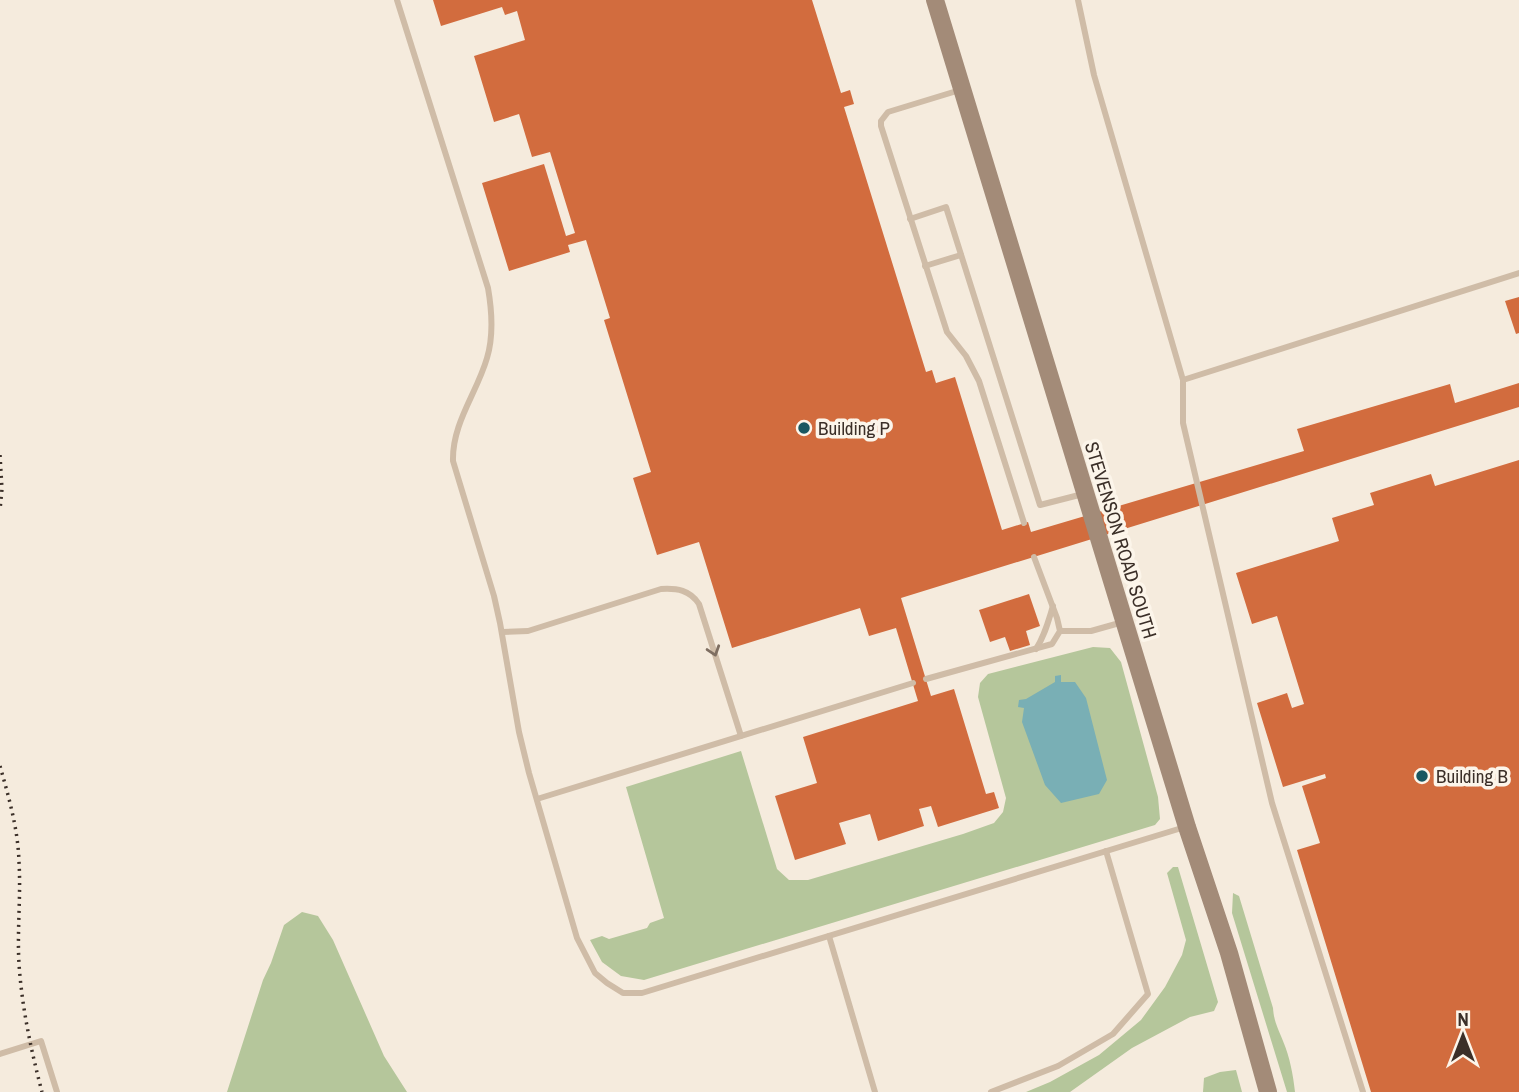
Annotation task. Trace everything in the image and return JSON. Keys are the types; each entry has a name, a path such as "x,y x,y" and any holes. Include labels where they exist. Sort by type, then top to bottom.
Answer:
{"main road":[{"name":"STEVENSON ROAD SOUTH","path":"935,0 1187,827 1229,953 1268,1092"}],"lane":[{"path":"397,0 488,288 491,305 492,324 487,357 461,419 453,446 453,461 494,596 519,732 537,799 577,939 595,973 623,993 642,993 1187,827"},
{"path":"1078,0 1094,75 1183,380 1183,424 1272,803 1363,1092"},
{"path":"962,90 888,112 881,121 882,133 947,332 967,356 979,381 1024,523"},
{"path":"910,219 946,207 1040,505 1085,493"},
{"path":"925,266 961,255"},
{"path":"1183,380 1519,273"},
{"path":"926,679 1052,645 1060,631 1034,557"},
{"path":"502,632 528,631 661,589 685,591 694,596 699,604 741,736"},
{"path":"1036,649 1047,629 1053,606"},
{"path":"1060,631 1091,631 1124,621"},
{"path":"537,799 913,684"},
{"path":"991,1092 1058,1066 1112,1034 1148,994 1106,852"},
{"path":"829,936 875,1092"},
{"path":"0,1054 41,1041 57,1092"}],"green space":[{"path":"1093,647 1110,648 1121,662 1158,797 1160,819 1155,825 644,980 621,976 602,962 590,940 602,936 609,939 647,928 650,923 664,918 626,787 741,751 777,869 789,880 808,880 963,834 994,823 1003,812 1006,798 978,697 980,683 988,674"},
{"path":"1173,867 1178,867 1218,1002 1214,1011 1190,1017 1132,1048 1070,1092 1026,1092 1099,1055 1141,1020 1165,987 1182,955 1186,940 1167,873"},
{"path":"1233,893 1239,896 1289,1060 1295,1092 1287,1092 1232,913"},
{"path":"302,912 318,916 333,940 384,1056 407,1092 227,1092 263,980 284,925"},
{"path":"1236,1070 1242,1092 1203,1092 1204,1078"}],"water":[{"path":"1061,675 1061,682 1075,682 1086,698 1107,780 1099,794 1061,803 1045,785 1022,722 1024,708 1018,707 1019,700 1026,699 1055,682 1055,676"}],"building":[{"name":"Building P","path":"433,0 812,0 841,93 850,90 854,104 844,107 926,372 932,370 936,383 955,377 1002,530 1028,522 1031,532 1304,451 1297,429 1450,384 1455,403 1519,383 1519,407 901,598 931,696 954,689 986,794 994,792 999,808 938,827 931,806 919,809 924,826 878,841 870,814 839,823 846,844 795,860 775,796 817,783 803,737 918,701 896,628 869,636 860,608 732,648 699,542 657,555 633,478 651,472 604,320 610,318 586,240 568,245 570,252 509,271 482,183 544,164 566,236 575,233 550,152 532,157 519,114 494,122 474,56 525,40 517,11 505,15 502,7 441,26"},
{"path":"1519,297 1519,333 1516,334 1505,301"},
{"name":"Building B","path":"1519,460 1519,1092 1371,1092 1297,850 1320,843 1302,786 1326,778 1325,774 1283,787 1257,703 1287,693 1292,708 1304,704 1277,616 1252,624 1236,573 1339,541 1332,518 1374,505 1370,493 1431,474 1435,486"},
{"path":"1029,594 1040,626 1026,631 1030,645 1010,651 1005,637 990,642 979,610"}],"railway":[{"path":"0,455 0,510"},
{"path":"0,766 17,838 20,980 42,1092"}],"place":[{"name":"Building P","path":"804,428"},
{"name":"Building B","path":"1422,776"}]}
